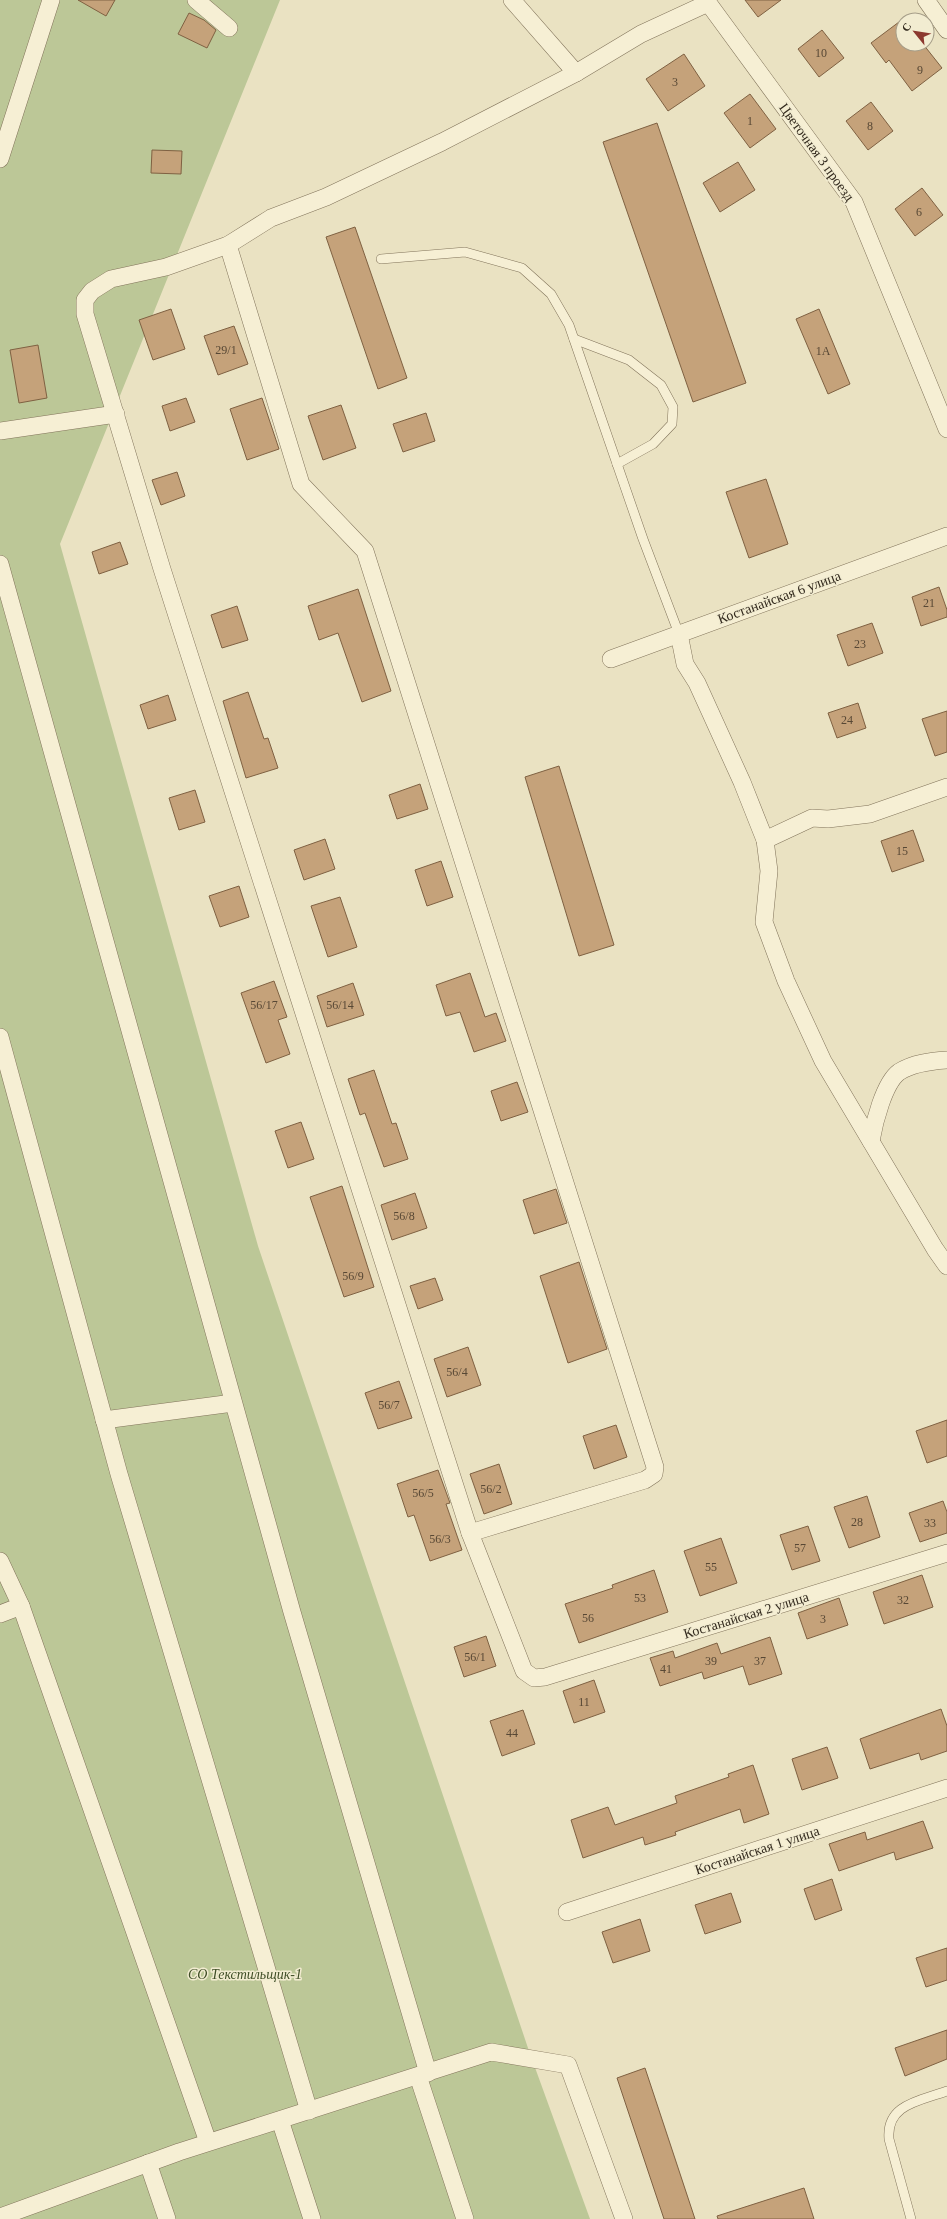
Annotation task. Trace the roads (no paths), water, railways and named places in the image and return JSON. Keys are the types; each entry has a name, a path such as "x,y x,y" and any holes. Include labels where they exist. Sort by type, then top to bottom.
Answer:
{"street":[{"path":"0,159 50,0"},
{"path":"196,0 229,28"},
{"path":"512,0 576,73"},
{"path":"926,0 947,30"},
{"path":"228,245 301,484 365,551 655,1467 654,1474 646,1480 470,1533 169,592 116,414 90,336 85,314 85,300 92,291 111,279 166,267 228,245 271,218 326,197 436,145 576,73 642,34 707,2"},
{"name":"Цветочная 3 проезд","path":"707,2 854,202 947,429"},
{"path":"0,431 116,414"},
{"name":"Костанайская 6 улица","path":"611,658 947,536"},
{"path":"0,564 292,1612 465,2219"},
{"path":"679,634 685,664 697,683 742,782 765,840 769,871 764,922 786,981 823,1061 935,1249 947,1266"},
{"path":"765,840 812,818 828,819 870,814 947,787"},
{"path":"0,1038 104,1420 309,2111"},
{"path":"871,1141 875,1118 884,1094 898,1073 926,1062 947,1060"},
{"path":"104,1420 234,1403"},
{"name":"Костанайская 2 улица","path":"470,1533 524,1671 534,1678 544,1677 947,1553"},
{"path":"0,1561 21,1606 208,2142"},
{"path":"0,1614 21,1606"},
{"name":"Костанайская 1 улица","path":"567,1912 947,1788"},
{"path":"0,2217 21,2214 148,2163 208,2142 491,2052 568,2065 624,2219"},
{"path":"280,2120 312,2219"},
{"path":"148,2163 167,2219"}],"lane":[{"path":"381,259 465,252 522,268 551,294 569,325 617,464 679,634"},
{"path":"574,339 629,360 661,385 673,407 672,424 653,444 617,464"},
{"path":"911,2219 889,2139 888,2127 892,2116 901,2108 947,2090"}],"park label":[{"name":"СО Текстильщик-1","path":"245,1974"}]}
